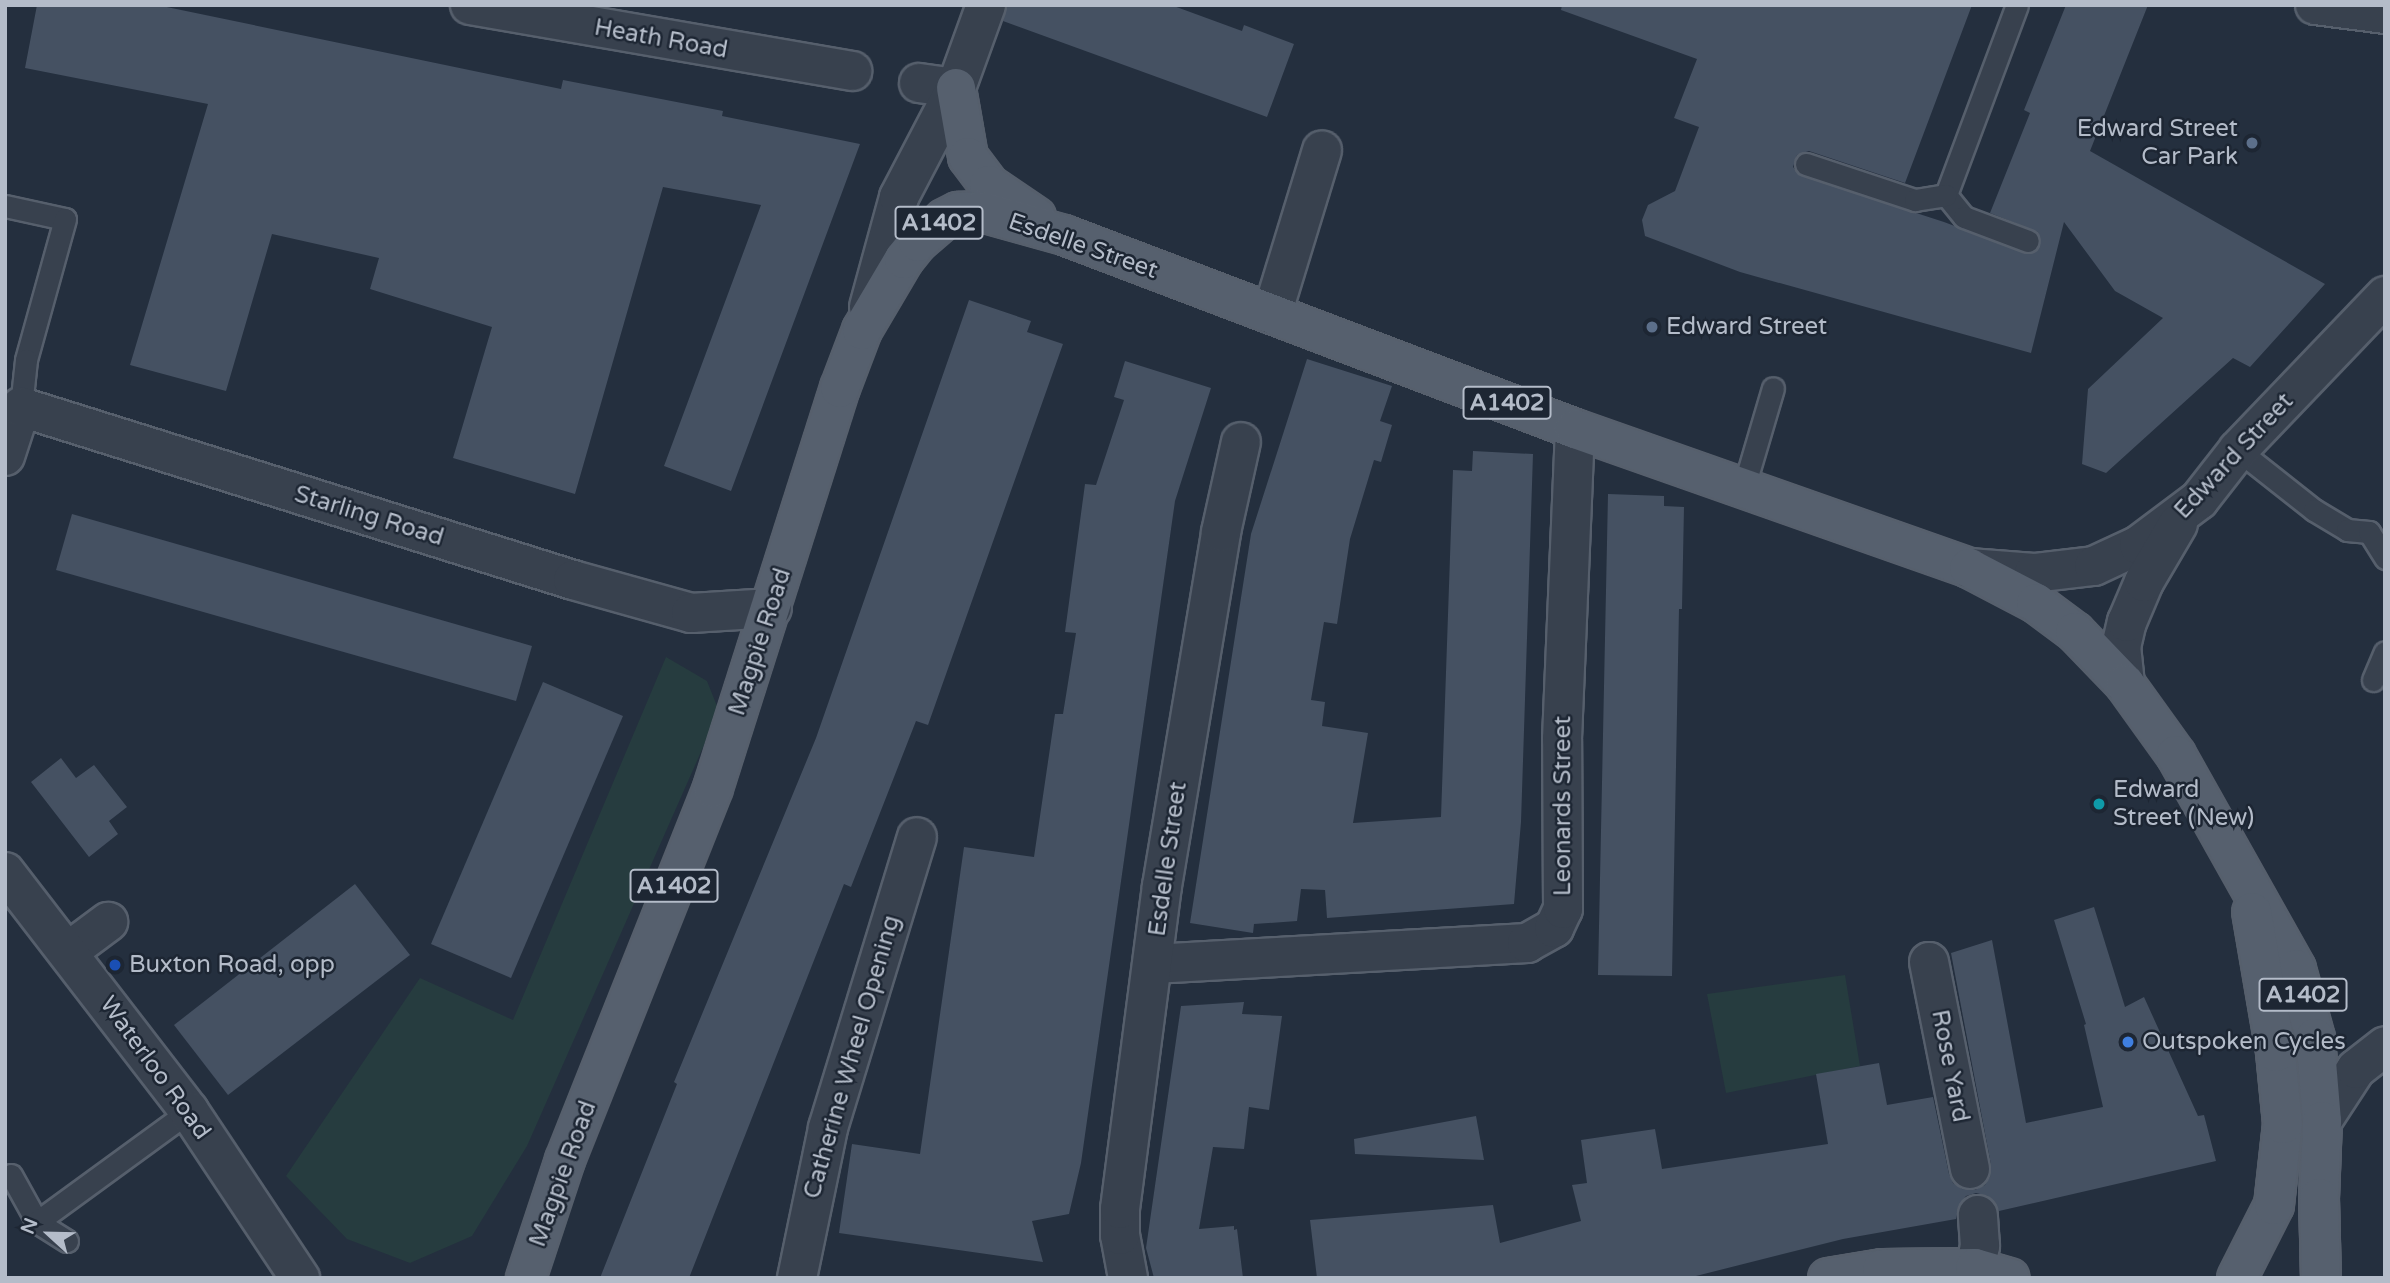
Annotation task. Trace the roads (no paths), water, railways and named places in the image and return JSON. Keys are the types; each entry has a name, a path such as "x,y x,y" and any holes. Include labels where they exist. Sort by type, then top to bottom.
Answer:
{"main road":[{"name":"A1402","path":"937,85 974,167 989,185 1064,235"},
{"name":"Esdelle Street","path":"862,330 904,259 918,242 951,216 978,211 1064,235 1272,314"},
{"name":"Edward Street","path":"1272,314 1575,429 1969,568"},
{"name":"Magpie Road","path":"526,1278 565,1160 713,788 840,388 862,330"},
{"name":"A1402","path":"1969,568 2036,603 2075,632 2125,684 2176,755 2296,969 2315,1038 2322,1121 2319,1198 2321,1278"},
{"name":"A1402","path":"2237,1278 2274,1205 2283,1124 2264,975 2246,882"},
{"path":"1828,1278 1882,1269 1992,1273"}],"street":[{"name":"Heath Road","path":"470,5 531,11 852,71"},
{"name":"Magpie Road","path":"862,330 899,197 937,85 986,5"},
{"path":"2315,5 2385,15"},
{"path":"1272,314 1322,150"},
{"name":"Edward Street","path":"1969,568 2034,573 2094,566 2138,545 2184,513 2238,450 2385,296"},
{"path":"5,456 21,407"},
{"name":"Starling Road","path":"21,407 573,580 691,613 772,608"},
{"name":"Leonards Street","path":"1153,964 1527,943 1554,928 1563,909 1562,739 1575,429"},
{"name":"Esdelle Street","path":"1128,1278 1120,1235 1120,1209 1162,886 1221,532 1241,442"},
{"path":"2125,684 2121,647 2127,622 2144,582 2184,513"},
{"name":"Catherine Wheel Opening","path":"797,1278 828,1128 917,837"},
{"name":"Waterloo Road","path":"5,872 69,951 189,1111 304,1275"},
{"path":"69,951 108,922"},
{"name":"Rose Yard","path":"1929,962 1970,1169"},
{"path":"2322,1121 2356,1069 2385,1046"},
{"path":"1978,1215 1980,1246 1992,1273"}],"lane":[{"path":"1946,195 2017,5"},
{"path":"1806,164 1915,200 1946,195"},
{"path":"1946,195 1964,217 2028,241"},
{"path":"5,206 65,219 26,359 21,407"},
{"path":"1743,490 1773,388"},
{"path":"2238,450 2314,510 2347,530 2369,532 2385,558"},
{"path":"2373,680 2385,652"},
{"path":"37,1222 189,1111"},
{"path":"10,1174 37,1222 67,1241"}],"place":[{"name":"Edward Street Car Park","path":"2252,143"},
{"name":"Edward Street","path":"1652,327"},
{"name":"Edward Street (New)","path":"2099,804"},
{"name":"Buxton Road, opp","path":"115,965"},
{"name":"Outspoken Cycles","path":"2128,1042"}]}
